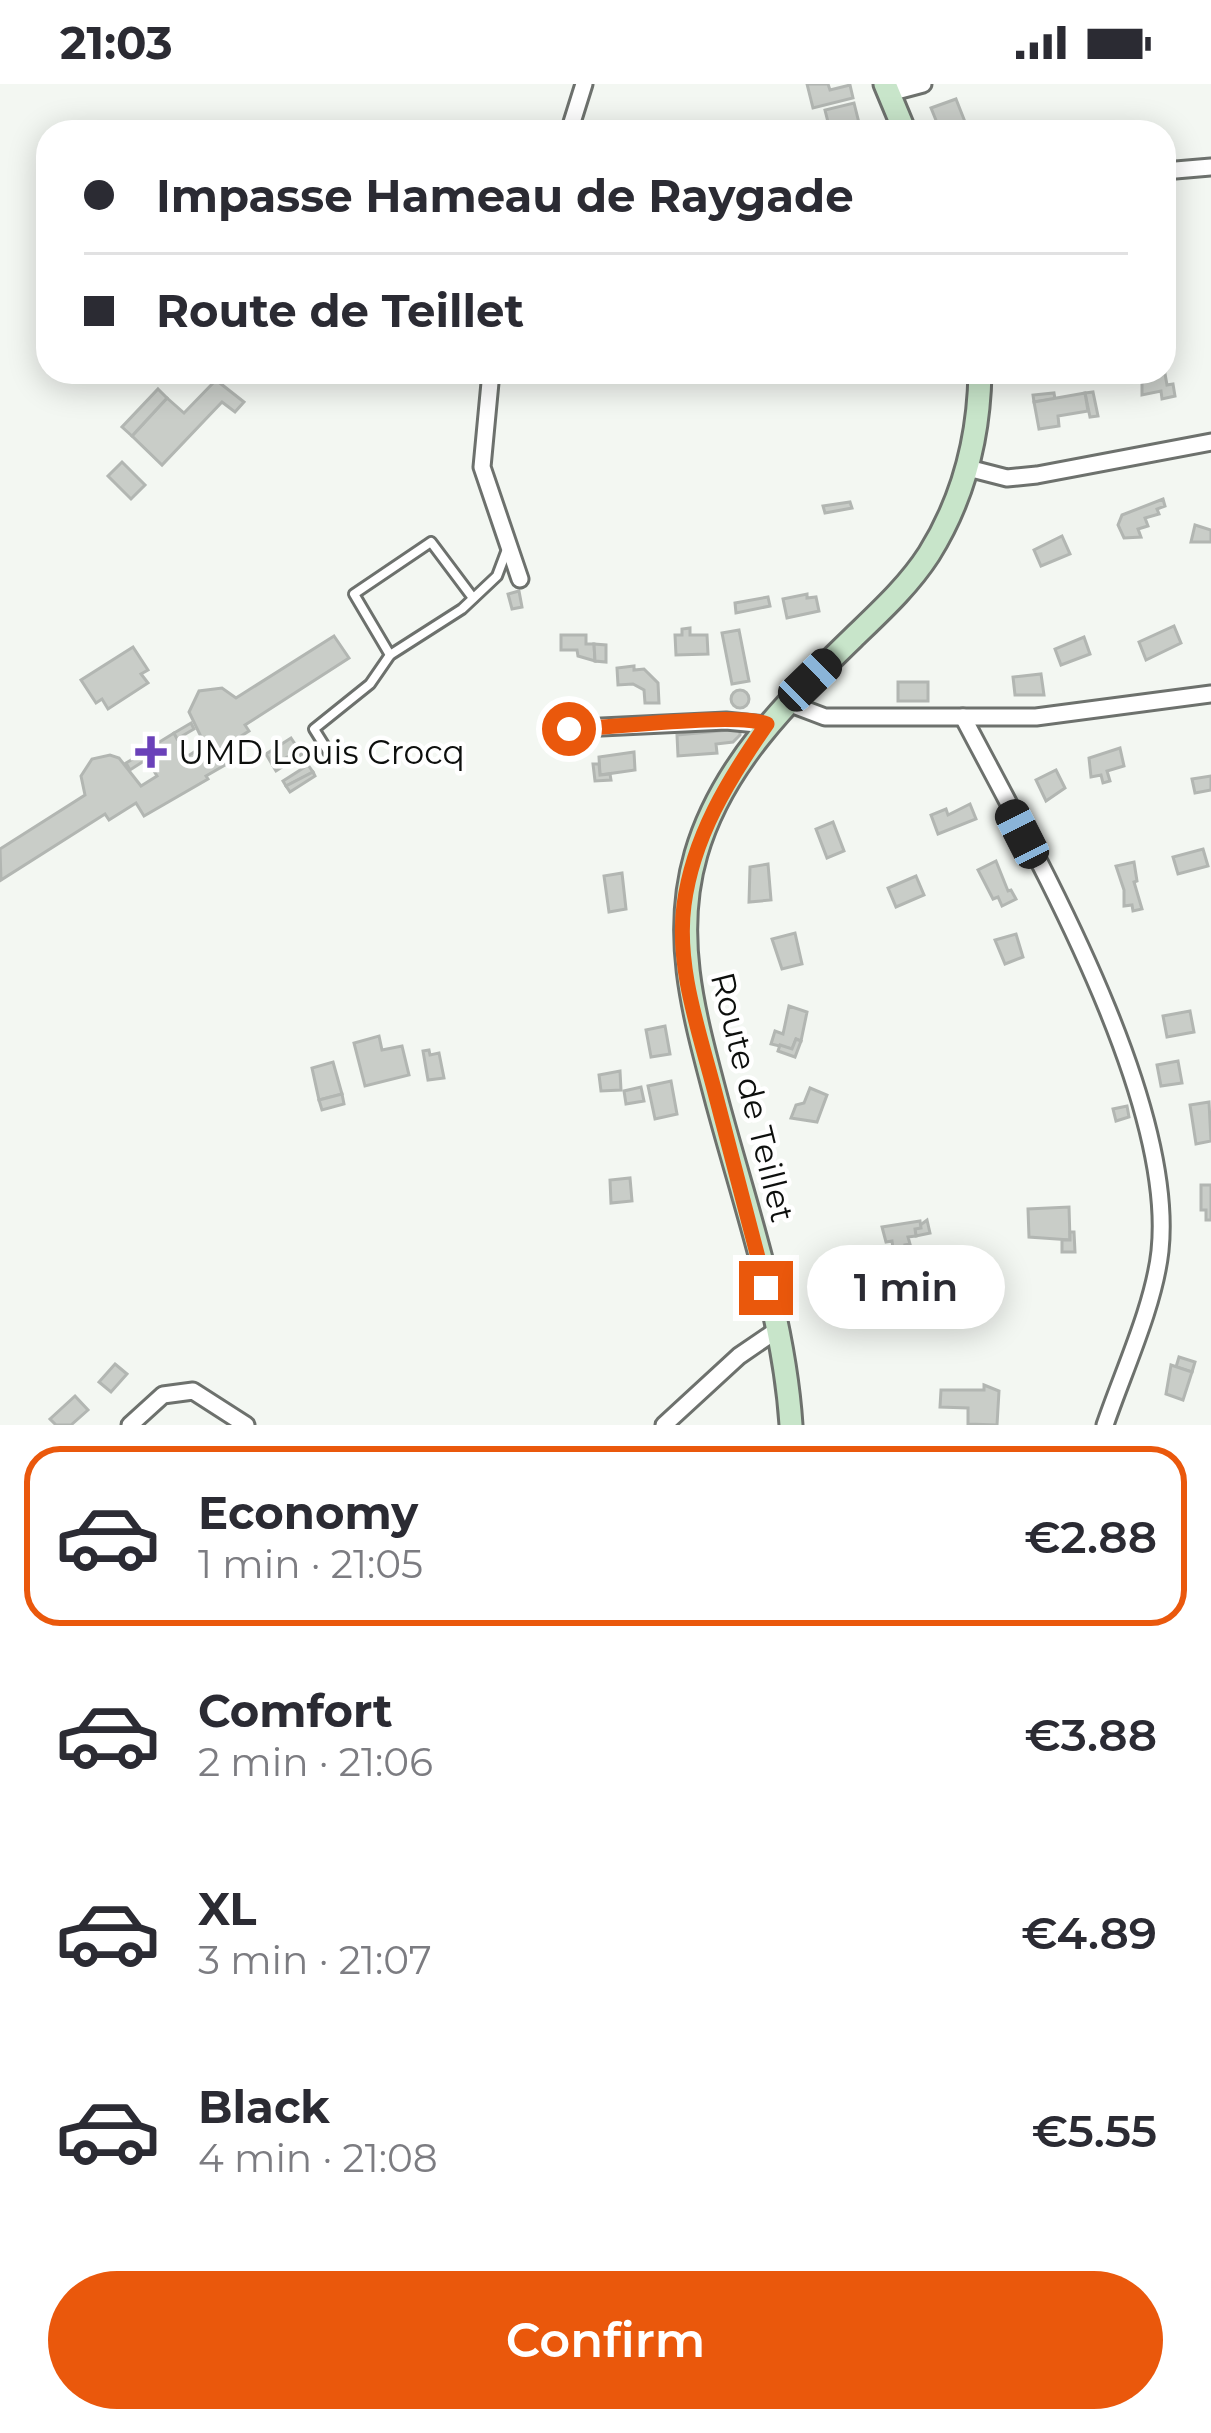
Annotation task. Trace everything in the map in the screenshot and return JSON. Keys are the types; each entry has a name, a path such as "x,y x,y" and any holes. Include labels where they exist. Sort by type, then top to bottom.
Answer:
{"main road":[{"path":"887,88 900,120"},
{"name":"Route de Teillet","path":"791,1425 777,1330 694,1017 684,952 684,906 697,852 730,777 767,724 898,594 950,515 968,468 979,417 980,384"}],"street":[{"path":"573,120 584,84"},
{"path":"887,88 923,84"},
{"path":"1176,170 1211,166"},
{"path":"490,384 482,466 520,579"},
{"path":"968,468 1007,478 1037,475 1211,442"},
{"path":"788,703 825,717 1036,717 1211,694"},
{"path":"962,717 1079,946 1140,1100 1158,1180 1160,1254 1106,1425"},
{"path":"560,729 726,721 767,724"},
{"path":"664,1425 739,1356 777,1330"},
{"path":"130,1425 164,1394 193,1390 246,1425"}],"lane":[{"path":"390,655 354,594 431,542 473,598"},
{"path":"329,754 314,729 370,684 390,655 497,576 508,545"}],"building":[{"path":"807,84 828,84 830,90 850,85 853,98 813,108"},
{"path":"956,99 964,120 936,120 931,108"},
{"path":"854,103 858,120 828,120 825,110"},
{"path":"212,384 221,384 244,402 235,412 222,402 162,465 132,436 167,398 184,413"},
{"path":"1142,384 1173,384 1175,396 1162,399 1161,391 1142,395"},
{"path":"158,389 167,398 132,436 122,427"},
{"path":"1093,392 1098,416 1090,417 1085,393"},
{"path":"1054,393 1055,399 1034,402 1033,395"},
{"path":"1085,393 1088,411 1058,416 1059,426 1039,429 1034,402"},
{"path":"122,462 145,485 131,499 108,476"},
{"path":"1163,499 1165,506 1157,509 1159,514 1145,518 1148,526 1138,529 1141,537 1124,538 1118,525 1122,515"},
{"path":"850,502 852,508 825,513 823,506"},
{"path":"1195,525 1211,530 1211,542 1191,542"},
{"path":"1062,536 1070,554 1041,566 1034,550"},
{"path":"519,591 522,607 512,609 508,594"},
{"path":"807,594 807,598 816,597 819,611 787,618 783,599"},
{"path":"768,597 770,606 736,613 735,603"},
{"path":"1174,626 1181,643 1146,660 1139,642"},
{"path":"690,628 690,635 707,635 708,654 676,655 675,635"},
{"path":"739,630 749,681 732,684 722,633"},
{"path":"561,635 586,635 586,644 594,644 595,661 578,656 577,650 561,650"},
{"path":"334,636 349,658 245,725 249,731 216,752 225,765 208,779 144,816 136,803 109,820 105,814 1,880 0,849 85,795 81,776 92,759 119,758 141,786 157,776 140,748 150,741 153,746 174,733 188,756 205,745 189,712 199,691 222,688 236,698"},
{"path":"1084,637 1090,654 1061,665 1055,649"},
{"path":"594,644 606,645 606,662 595,661"},
{"path":"133,647 148,670 141,674 148,683 108,709 102,699 96,703 81,680"},
{"path":"634,666 658,683 659,703 645,703 644,690 633,684 618,685 617,668"},
{"path":"1041,674 1044,695 1015,695 1013,677"},
{"path":"898,682 928,682 928,701 898,701"},
{"path":"740,690 749,699 740,708 731,699"},
{"path":"191,723 194,729 177,739 174,733"},
{"path":"740,729 733,742 716,744 717,753 678,756 677,735"},
{"path":"291,738 299,750 273,766 266,754"},
{"path":"1120,748 1124,766 1107,771 1110,781 1103,783 1101,775 1091,777 1089,758"},
{"path":"299,750 302,754 276,771 273,766"},
{"path":"634,752 635,770 600,775 599,757"},
{"path":"143,753 147,759 130,770 126,763"},
{"path":"593,764 599,764 600,775 610,774 611,780 595,781"},
{"path":"308,765 313,772 286,786 283,781"},
{"path":"1056,770 1065,788 1046,801 1036,780"},
{"path":"313,772 315,776 290,792 286,786"},
{"path":"1211,776 1211,790 1195,793 1192,779"},
{"path":"970,804 976,819 938,834 931,815 946,809 948,815"},
{"path":"833,822 844,851 827,858 816,829"},
{"path":"1203,849 1208,866 1178,874 1173,857"},
{"path":"996,861 1016,899 1002,906 998,897 993,899 978,870"},
{"path":"1134,862 1142,909 1133,911 1132,905 1124,906 1116,866"},
{"path":"768,864 771,900 749,902 750,867"},
{"path":"622,873 626,909 609,912 604,876"},
{"path":"916,876 924,895 896,907 888,888"},
{"path":"795,933 802,964 782,969 772,939"},
{"path":"1016,934 1023,957 1005,964 995,940"},
{"path":"789,1006 807,1012 801,1041 796,1039 792,1049 771,1044 775,1031 783,1034"},
{"path":"1190,1011 1194,1032 1167,1037 1163,1016"},
{"path":"665,1026 670,1054 651,1057 646,1030"},
{"path":"379,1036 382,1050 402,1046 409,1075 365,1086 354,1043"},
{"path":"796,1039 801,1041 795,1057 778,1051 780,1045 792,1049"},
{"path":"429,1050 430,1055 439,1053 444,1078 428,1080 423,1051"},
{"path":"1178,1061 1182,1083 1161,1086 1157,1065"},
{"path":"333,1062 342,1094 319,1100 312,1068"},
{"path":"620,1071 621,1090 601,1091 599,1075"},
{"path":"671,1081 677,1114 655,1119 648,1086"},
{"path":"641,1087 644,1101 626,1104 624,1091"},
{"path":"810,1088 827,1095 817,1122 791,1118 796,1105 804,1103"},
{"path":"342,1094 344,1104 322,1110 319,1100"},
{"path":"1209,1102 1211,1141 1196,1144 1190,1105"},
{"path":"1127,1106 1129,1117 1116,1121 1113,1109"},
{"path":"630,1178 632,1201 611,1203 610,1180"},
{"path":"1201,1185 1211,1185 1211,1220 1201,1210"},
{"path":"1069,1207 1070,1240 1029,1237 1028,1209"},
{"path":"927,1220 930,1233 916,1236 915,1229"},
{"path":"920,1221 916,1236 908,1237 910,1244 905,1245 910,1265 890,1269 886,1249 893,1248 892,1241 886,1242 882,1227"},
{"path":"1074,1232 1075,1252 1062,1252 1062,1240 1070,1240"},
{"path":"1179,1357 1195,1362 1192,1372 1176,1367"},
{"path":"115,1364 127,1374 111,1392 99,1382"},
{"path":"1171,1365 1192,1372 1183,1400 1166,1394"},
{"path":"984,1385 999,1391 997,1425 968,1424 968,1408 940,1407 941,1390 984,1390"},
{"path":"75,1396 88,1410 71,1425 56,1425 50,1419"}],"place":[{"name":"UMD Louis Crocq","path":"151,752"}],"route":[{"path":"569,729 726,721 767,724 730,777 711,815 684,906 684,952 694,1017 766,1288"}]}
